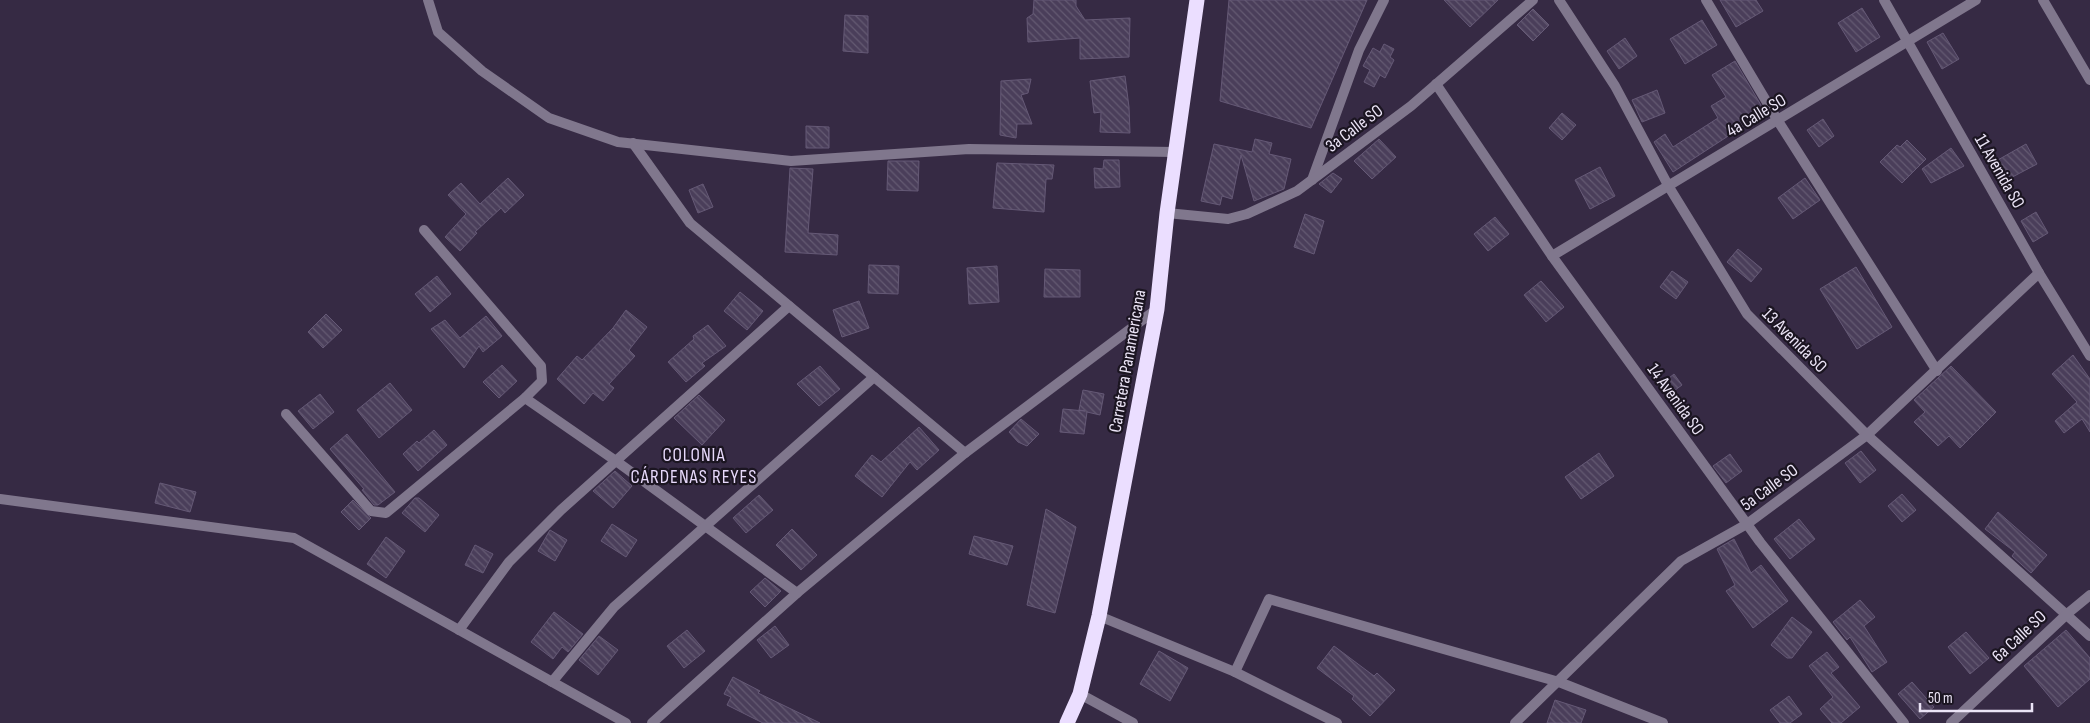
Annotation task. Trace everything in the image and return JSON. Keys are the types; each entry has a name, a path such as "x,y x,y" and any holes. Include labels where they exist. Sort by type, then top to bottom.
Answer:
{"highway":[{"name":"Carretera Panamericana","path":"1067,723 1080,694 1099,616 1157,309 1166,214 1197,0"}],"street":[{"path":"428,0 438,32 482,71 549,118 618,142 792,161 969,149 1175,152"},
{"path":"1311,180 1359,50 1384,0"},
{"name":"3a Calle SO","path":"1166,214 1228,219 1247,214 1297,191 1411,106 1533,0"},
{"name":"13 Avenida SO","path":"1559,0 1615,86 1669,187 1747,314 1867,435 1949,511 2090,636"},
{"path":"1706,0 1778,121 1937,371"},
{"name":"11 Avenida SO","path":"1884,0 2039,273 2090,356"},
{"name":"4a Calle SO","path":"1552,256 1976,0"},
{"path":"2043,0 2090,80"},
{"name":"14 Avenida SO","path":"1436,84 1552,256 1747,524 1904,723"},
{"path":"633,144 690,223 965,453"},
{"path":"286,414 371,511 386,513 525,398 542,381 541,366 424,230"},
{"name":"5a Calle SO","path":"1515,723 1681,561 1747,524 1867,435 2039,273"},
{"path":"459,630 509,562 616,460 789,306"},
{"path":"652,723 797,592 965,453 1157,309"},
{"path":"552,682 614,607 874,377"},
{"path":"525,398 616,460 797,592"},
{"path":"0,499 294,538 626,723"},
{"name":"6a Calle SO","path":"1951,723 2067,614 2090,595"},
{"path":"1235,672 1269,599 1559,682 1663,723"},
{"path":"1099,616 1235,672 1337,723"},
{"path":"1080,694 1133,723"}],"building":[{"path":"1034,0 1076,0 1076,6 1085,20 1130,18 1129,57 1080,59 1080,38 1028,42 1027,18 1033,14"},
{"path":"1229,0 1367,0 1311,128 1220,101"},
{"path":"1444,0 1498,0 1470,27"},
{"path":"1720,0 1756,0 1763,11 1736,27"},
{"path":"1862,8 1880,37 1856,52 1838,23"},
{"path":"1533,9 1549,25 1533,41 1517,25"},
{"path":"845,15 868,16 868,53 843,51"},
{"path":"1702,20 1717,45 1685,64 1670,39"},
{"path":"1943,33 1959,59 1942,69 1927,42"},
{"path":"1625,38 1637,56 1619,69 1607,51"},
{"path":"1384,44 1394,49 1390,57 1394,60 1385,78 1380,75 1374,87 1364,82 1370,70 1363,66 1373,48 1380,52"},
{"path":"1735,61 1765,112 1673,172 1654,142 1665,134 1673,147 1718,118 1711,106 1726,97 1712,75"},
{"path":"1125,76 1130,133 1100,132 1101,112 1094,113 1090,81"},
{"path":"1031,79 1028,93 1021,95 1032,124 1017,124 1016,138 1000,135 1001,81"},
{"path":"1657,90 1665,113 1642,122 1632,100"},
{"path":"1562,113 1576,125 1562,140 1549,128"},
{"path":"1823,119 1834,136 1819,147 1807,130"},
{"path":"806,126 829,127 829,148 806,148"},
{"path":"1255,139 1272,143 1269,154 1291,159 1284,189 1254,201 1241,155 1232,199 1222,196 1220,205 1201,201 1214,144 1252,152"},
{"path":"1379,139 1396,157 1372,179 1354,161"},
{"path":"1907,140 1926,159 1902,183 1880,162 1897,145 1900,147"},
{"path":"2026,144 2037,164 2003,182 1999,182 1989,165"},
{"path":"1951,148 1964,166 1931,183 1922,169"},
{"path":"1104,160 1119,160 1120,187 1095,188 1094,168 1103,169"},
{"path":"888,161 919,161 918,191 887,190"},
{"path":"997,163 1054,165 1052,179 1046,179 1044,212 993,208"},
{"path":"1600,167 1615,196 1590,209 1575,180"},
{"path":"790,168 813,169 808,233 838,235 837,255 785,252"},
{"path":"1333,173 1342,179 1331,193 1319,184"},
{"path":"508,178 524,195 505,213 501,208 475,232 477,233 460,251 445,237 466,214 448,195 461,183 480,204"},
{"path":"1805,178 1820,200 1793,219 1778,198"},
{"path":"703,184 713,207 698,213 689,190"},
{"path":"2036,212 2048,233 2033,242 2021,221"},
{"path":"1305,214 1324,221 1314,254 1294,247"},
{"path":"1495,217 1509,234 1488,251 1474,234"},
{"path":"1738,249 1762,269 1751,282 1727,262"},
{"path":"869,265 899,266 898,294 868,293"},
{"path":"997,266 999,302 969,304 967,268"},
{"path":"1856,267 1892,327 1857,349 1820,289"},
{"path":"1045,269 1080,270 1080,297 1044,297"},
{"path":"1672,271 1688,282 1676,299 1660,287"},
{"path":"437,276 451,294 430,312 415,294"},
{"path":"1541,281 1564,307 1546,322 1524,295"},
{"path":"740,292 763,311 747,330 724,311"},
{"path":"859,301 869,328 842,337 833,310"},
{"path":"626,310 647,327 629,350 635,356 609,384 614,388 603,401 593,393 584,404 557,379 577,356 582,360 613,328"},
{"path":"326,314 342,330 323,348 308,332"},
{"path":"486,316 502,336 483,352 479,346 464,368 431,329 445,320 460,338"},
{"path":"708,325 726,346 702,363 705,366 686,382 668,362 694,339 693,336"},
{"path":"2073,355 2090,379 2090,432 2082,419 2064,433 2055,421 2077,402 2052,374"},
{"path":"502,365 517,381 499,398 483,382"},
{"path":"820,366 840,389 819,406 797,384"},
{"path":"1951,366 1996,412 1960,448 1949,436 1938,446 1914,422 1925,412 1914,400"},
{"path":"1674,374 1682,385 1667,396 1659,386"},
{"path":"390,383 412,410 379,438 357,410"},
{"path":"1083,390 1104,394 1100,415 1087,412 1084,434 1060,432 1063,409 1085,411 1079,410"},
{"path":"320,394 334,412 313,429 298,411"},
{"path":"699,395 725,420 702,445 674,418"},
{"path":"1021,419 1039,434 1027,446 1018,442 1009,432"},
{"path":"919,427 939,450 917,470 910,462 882,497 855,476 872,455 881,462"},
{"path":"434,430 447,445 418,471 403,454 417,441 419,443"},
{"path":"347,434 395,492 378,505 374,505 362,490 364,489 330,449"},
{"path":"1861,451 1876,470 1860,483 1845,463"},
{"path":"1599,453 1614,476 1581,499 1565,477"},
{"path":"1730,454 1742,471 1726,483 1713,466"},
{"path":"615,471 632,486 613,508 593,491"},
{"path":"160,483 196,492 190,512 155,503"},
{"path":"1902,494 1916,510 1902,522 1888,506"},
{"path":"759,495 773,510 746,533 733,518"},
{"path":"415,498 419,498 439,515 425,532 402,513"},
{"path":"353,500 371,518 359,530 341,512"},
{"path":"1046,509 1076,527 1055,613 1027,605"},
{"path":"1998,512 2047,555 2031,573 2012,556 2015,552 1985,529"},
{"path":"1799,519 1815,539 1790,559 1774,539"},
{"path":"612,524 637,540 626,557 601,541"},
{"path":"792,529 817,555 801,570 776,545"},
{"path":"550,530 567,540 555,561 538,551"},
{"path":"974,536 1013,546 1007,565 969,554"},
{"path":"386,537 405,551 386,578 367,564"},
{"path":"1734,539 1751,573 1761,565 1788,601 1753,628 1726,591 1735,585 1717,549"},
{"path":"475,545 493,554 483,573 465,565"},
{"path":"765,578 781,591 765,607 750,592"},
{"path":"1860,600 1875,617 1864,626 1887,662 1872,672 1850,637 1847,640 1833,622"},
{"path":"554,612 583,634 568,652 562,647 553,659 531,642"},
{"path":"1792,617 1812,632 1792,658 1787,658 1771,645"},
{"path":"775,626 789,645 771,658 757,640"},
{"path":"687,630 705,651 684,668 667,646"},
{"path":"2066,630 2090,658 2090,679 2058,707 2024,666"},
{"path":"1966,632 1989,658 1970,674 1948,647"},
{"path":"599,636 618,650 598,675 579,660"},
{"path":"1334,646 1374,676 1377,673 1395,690 1370,716 1352,699 1354,696 1317,668"},
{"path":"1159,651 1188,668 1170,701 1140,684"},
{"path":"1827,652 1839,667 1831,673 1860,707 1841,723 1832,723 1820,709 1833,697 1809,666"},
{"path":"733,677 760,691 758,693 820,723 763,723 727,705 731,697 724,694"},
{"path":"1912,682 1934,707 1920,719 1898,694"},
{"path":"1789,696 1802,714 1790,723 1780,723 1770,710"},
{"path":"1555,700 1586,710 1581,723 1547,723"}],"district":[{"name":"COLONIA CÁRDENAS REYES","path":"694,465"}]}
